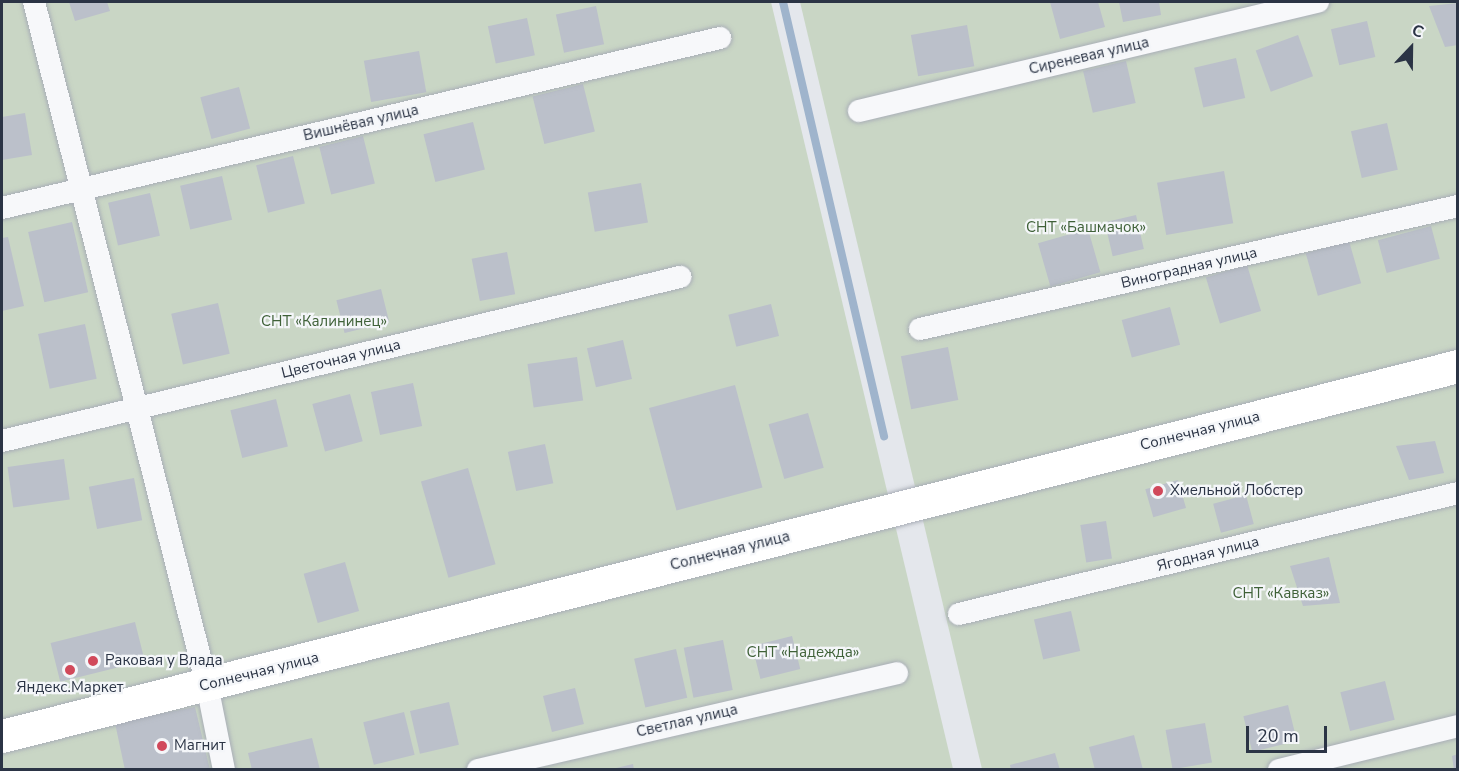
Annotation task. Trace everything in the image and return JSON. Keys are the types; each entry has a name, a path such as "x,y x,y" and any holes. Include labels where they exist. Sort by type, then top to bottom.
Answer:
{"street":[{"path":"34,2 207,685 224,770"},
{"name":"Сиреневая улица","path":"859,111 1318,2"},
{"name":"Вишнёвая улица","path":"2,208 720,38"},
{"name":"Виноградная улица","path":"920,329 1458,206"},
{"name":"Цветочная улица","path":"2,441 680,277"},
{"name":"Солнечная улица","path":"2,736 1458,366"},
{"name":"Ягодная улица","path":"959,614 1458,493"},
{"name":"Светлая улица","path":"478,770 897,673"},
{"path":"1279,770 1458,726"}],"green space":[{"name":"СНТ «Калининец»","path":"2,2 771,2 953,769 2,770"},
{"name":"СНТ «Башмачок»","path":"800,2 1457,2 1457,769 982,769"}],"building":[{"path":"69,2 107,2 110,11 75,21"},
{"path":"1050,2 1098,2 1105,27 1060,39"},
{"path":"1119,2 1159,2 1161,15 1123,22"},
{"path":"1458,3 1458,45 1445,47 1429,6"},
{"path":"596,6 604,44 564,53 556,15"},
{"path":"527,18 535,55 496,63 488,26"},
{"path":"1367,21 1375,57 1339,65 1331,29"},
{"path":"967,25 974,66 918,76 911,35"},
{"path":"1298,35 1313,76 1271,92 1256,50"},
{"path":"419,51 426,92 371,102 364,61"},
{"path":"1236,58 1245,98 1203,108 1194,68"},
{"path":"1126,61 1136,103 1093,113 1083,71"},
{"path":"583,84 595,132 544,144 533,97"},
{"path":"239,87 250,129 211,139 200,97"},
{"path":"25,113 32,155 2,160 2,117"},
{"path":"473,122 485,170 435,182 424,134"},
{"path":"1387,123 1398,170 1362,178 1351,131"},
{"path":"363,136 375,184 331,194 319,147"},
{"path":"293,156 305,204 268,213 256,165"},
{"path":"1224,171 1233,223 1166,235 1157,183"},
{"path":"222,176 232,220 190,230 180,186"},
{"path":"641,183 648,222 595,232 588,192"},
{"path":"150,193 160,236 118,246 108,203"},
{"path":"1136,215 1144,249 1113,256 1105,222"},
{"path":"72,222 88,292 44,302 28,232"},
{"path":"1431,226 1440,259 1387,273 1378,240"},
{"path":"1088,229 1100,272 1050,287 1038,243"},
{"path":"8,237 24,306 2,311 2,238"},
{"path":"1349,241 1361,283 1318,296 1306,253"},
{"path":"507,252 515,294 480,301 472,259"},
{"path":"1247,265 1261,311 1220,323 1206,278"},
{"path":"381,289 389,322 345,333 336,300"},
{"path":"218,303 230,354 183,364 171,314"},
{"path":"771,304 779,336 736,347 728,315"},
{"path":"1170,307 1180,345 1132,358 1122,320"},
{"path":"85,324 97,379 50,389 38,334"},
{"path":"623,340 632,379 596,387 587,348"},
{"path":"948,347 958,400 911,409 901,356"},
{"path":"577,357 583,401 534,408 527,364"},
{"path":"413,383 422,426 380,435 371,392"},
{"path":"735,385 762,487 676,510 649,408"},
{"path":"350,394 363,441 325,451 312,404"},
{"path":"276,399 288,447 242,458 230,410"},
{"path":"808,413 824,468 784,479 769,424"},
{"path":"1435,441 1444,473 1409,480 1396,446"},
{"path":"545,444 553,483 516,491 508,452"},
{"path":"64,459 70,500 13,508 8,467"},
{"path":"468,468 496,564 448,578 421,482"},
{"path":"134,478 142,520 97,529 89,487"},
{"path":"1178,480 1186,508 1153,517 1145,489"},
{"path":"1246,495 1254,524 1221,533 1213,504"},
{"path":"1106,521 1112,559 1086,563 1080,525"},
{"path":"1329,557 1340,603 1303,606 1290,566"},
{"path":"345,562 359,611 318,623 304,574"},
{"path":"1071,611 1080,651 1043,659 1034,620"},
{"path":"135,622 145,661 60,682 51,643"},
{"path":"792,636 800,669 760,679 752,646"},
{"path":"723,640 733,690 693,698 684,648"},
{"path":"676,649 687,698 645,707 634,659"},
{"path":"1385,681 1395,720 1350,731 1340,692"},
{"path":"575,688 584,724 552,732 543,696"},
{"path":"449,702 459,745 420,754 410,711"},
{"path":"1288,705 1297,741 1252,752 1243,716"},
{"name":"Магнит","path":"195,707 210,770 125,770 115,723"},
{"path":"404,712 415,755 374,765 363,722"},
{"path":"1205,723 1212,762 1173,769 1166,730"},
{"path":"1134,735 1143,770 1095,770 1089,747"},
{"path":"312,738 320,770 252,770 248,753"},
{"path":"1055,753 1060,770 1011,770 1010,765"},
{"path":"1458,754 1458,770 1454,770 1452,756"},
{"path":"633,764 634,770 612,770 612,769"}],"waterway":[{"path":"783,2 884,436"}],"place":[{"name":"Хмельной Лобстер","path":"1158,491"},
{"name":"Раковая у Влада","path":"93,661"},
{"name":"Яндекс.Маркет","path":"70,670"},
{"name":"Магнит","path":"162,746"}],"park label":[{"name":"СНТ «Кавказ»","path":"1281,594"},
{"name":"СНТ «Надежда»","path":"803,653"}]}
